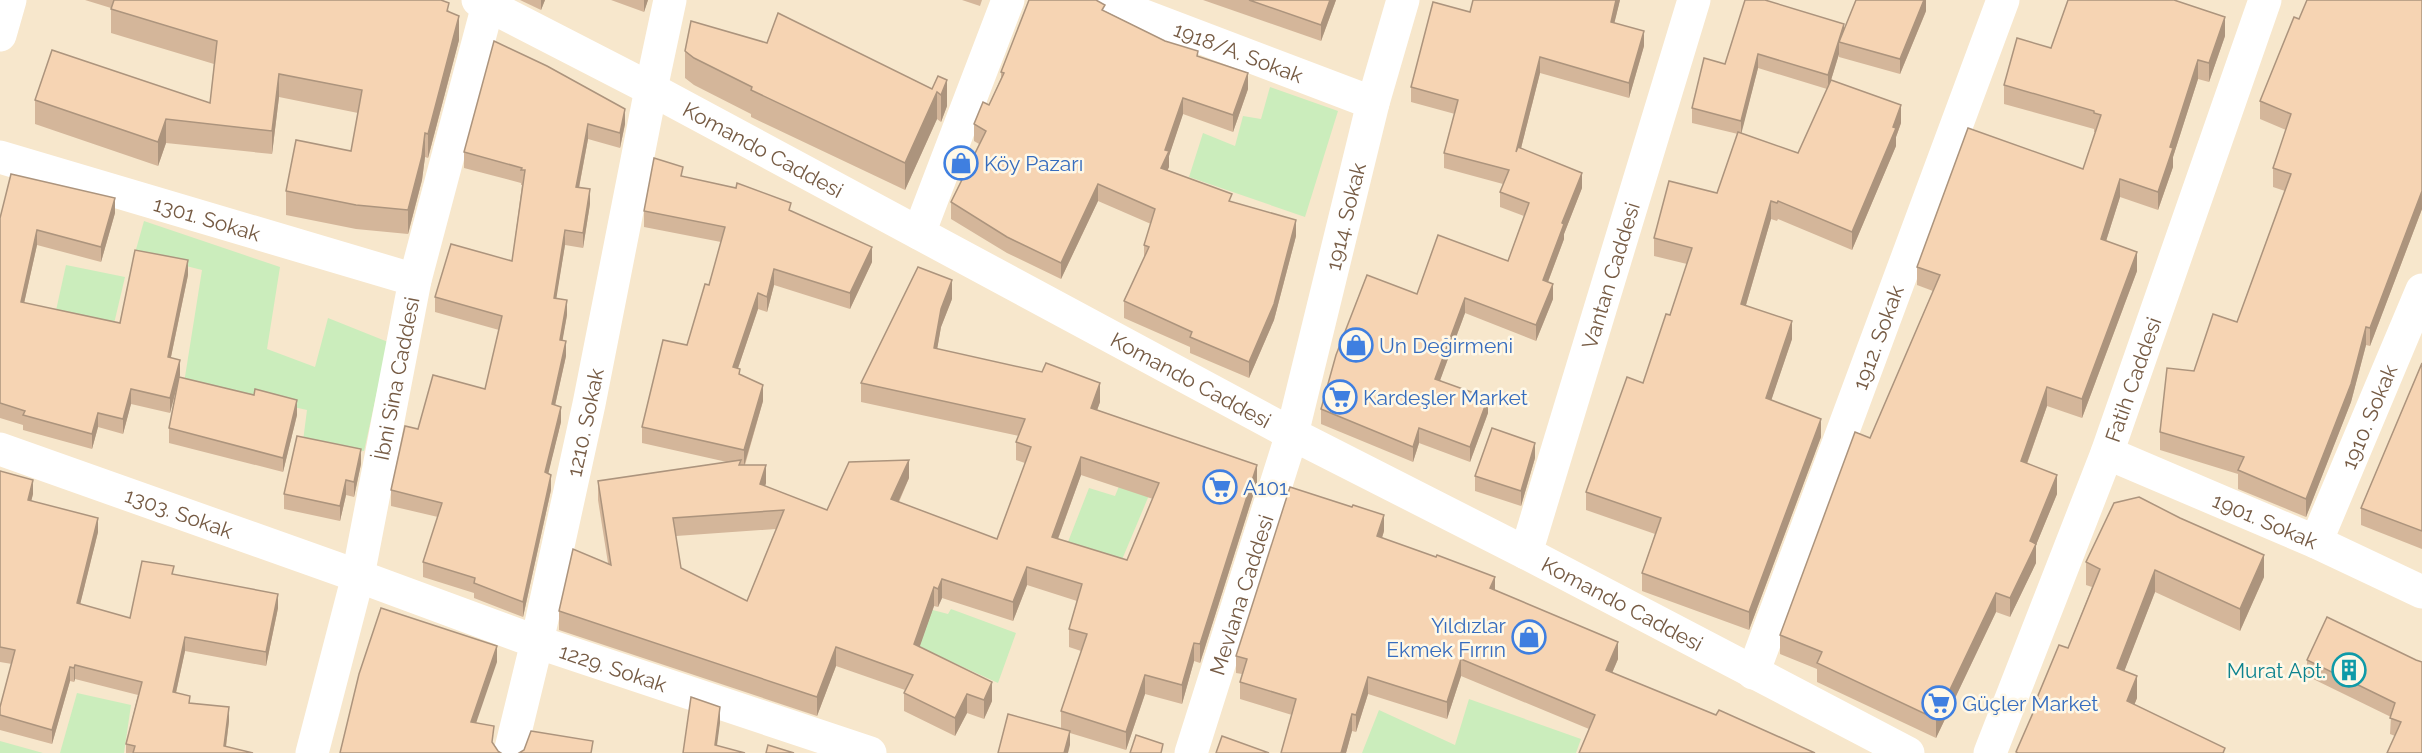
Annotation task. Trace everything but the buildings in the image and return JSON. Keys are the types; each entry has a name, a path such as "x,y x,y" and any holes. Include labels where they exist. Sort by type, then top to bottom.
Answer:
{"street":[{"path":"0,35 10,0"},
{"name":"1210. Sokak","path":"510,753 590,404 670,0"},
{"path":"919,232 1008,0"},
{"name":"1918/A. Sokak","path":"1102,0 1373,103"},
{"name":"1914. Sokak","path":"1292,434 1373,103 1403,0"},
{"name":"Vantan Caddesi","path":"1526,553 1694,0"},
{"name":"1912. Sokak","path":"1753,673 2003,0"},
{"name":"Fatih Caddesi","path":"1990,753 2107,453 2265,0"},
{"name":"Komando Caddesi","path":"483,3 651,89 1292,434 1526,553 1908,753"},
{"name":"İbni Sina Caddesi","path":"312,753 358,576 415,280 483,3"},
{"name":"1301. Sokak","path":"0,157 415,280"},
{"name":"1910. Sokak","path":"2316,542 2422,290"},
{"name":"Mevlana Caddesi","path":"1191,753 1292,434"},
{"name":"1303. Sokak","path":"0,449 358,576"},
{"name":"1901. Sokak","path":"2107,453 2316,542 2422,592"},
{"name":"1229. Sokak","path":"358,576 834,747 870,753"}],"shaded area":[{"path":"0,0 2422,0 2422,753 0,753"}],"green space":[{"path":"1270,87 1338,111 1305,217 1189,177 1203,133 1235,146 1243,116 1261,119"},
{"path":"144,221 280,267 267,349 315,367 328,318 388,342 364,451 303,441 307,410 184,383 202,270 135,253"},
{"path":"66,265 125,277 113,328 55,315"},
{"path":"1143,428 1173,438 1121,562 1066,547 1089,488 1115,496"},
{"path":"887,598 948,614 951,609 1016,633 998,683 882,630"},
{"path":"77,693 131,705 124,753 60,753"},
{"path":"1469,699 1581,739 1576,753 1362,753 1379,710 1455,745"},
{"path":"0,741 43,753 0,753"}],"place":[{"name":"Köy Pazarı","path":"961,163"},
{"name":"Un Değirmeni","path":"1356,345"},
{"name":"Kardeşler Market","path":"1340,397"},
{"name":"A101","path":"1220,487"},
{"name":"Yıldızlar Ekmek Fırrın","path":"1529,637"},
{"name":"Murat Apt.","path":"2349,670"},
{"name":"Güçler Market","path":"1939,703"}]}
